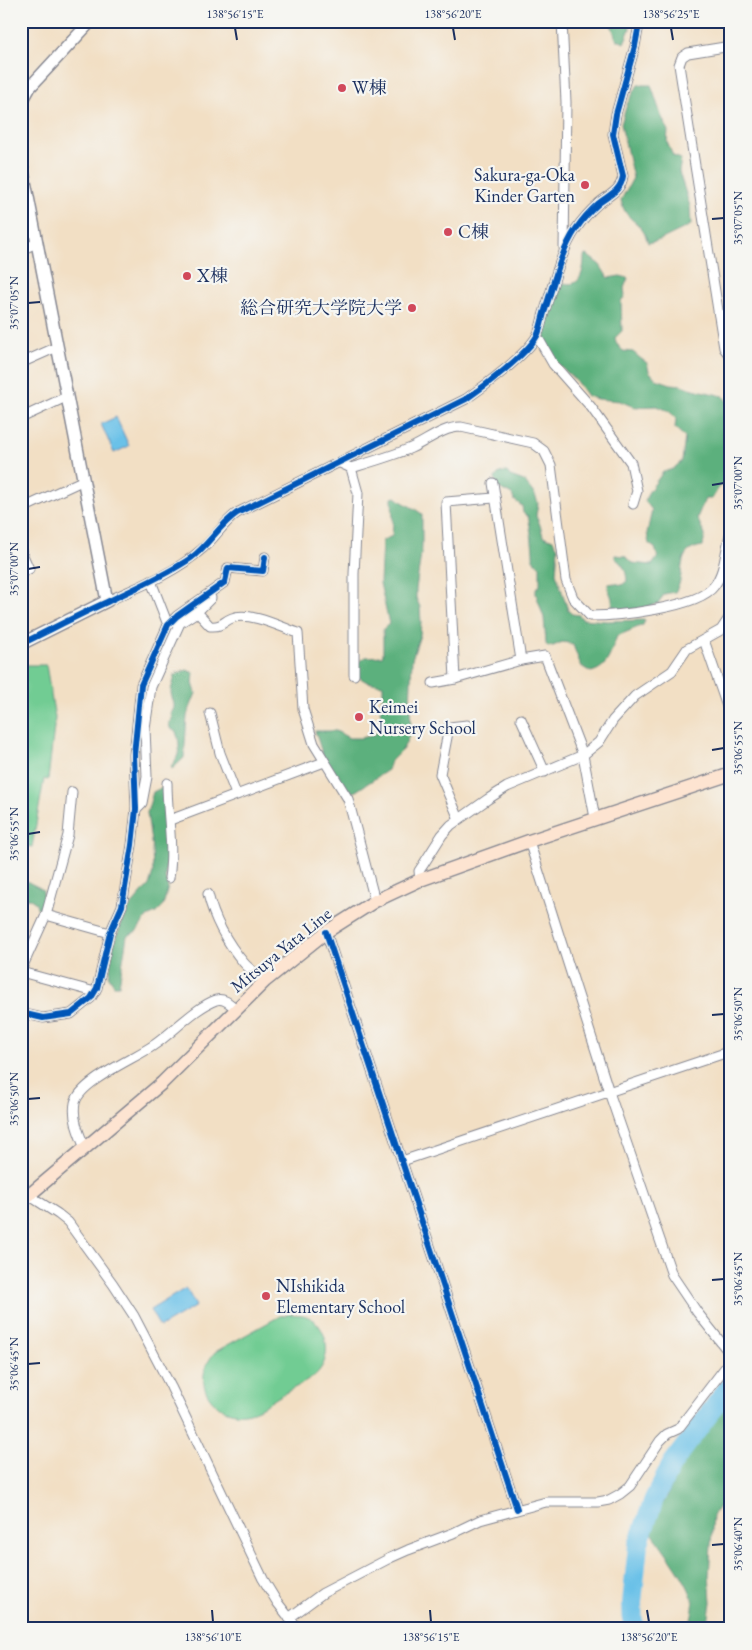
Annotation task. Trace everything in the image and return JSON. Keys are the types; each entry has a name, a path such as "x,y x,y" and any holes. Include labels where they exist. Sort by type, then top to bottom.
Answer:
{"main road":[{"name":"Mitsuya Yata Line","path":"26,1199 162,1082 265,981 326,932 376,901 420,880 529,841 731,774"}],"street":[{"path":"21,102 30,86 91,21"},
{"path":"562,21 566,102 564,250"},
{"path":"21,644 151,582 203,549 227,520 237,513 466,399 490,381 522,352 537,336 564,250 576,229 588,214 612,194 622,182 623,176 613,134 616,114 635,46 638,30 637,21"},
{"path":"731,46 688,53 682,57 679,65 724,348 731,357"},
{"path":"21,161 107,602"},
{"path":"21,250 37,243"},
{"path":"719,315 731,314"},
{"path":"537,336 553,364 591,407 631,463 637,490 633,504"},
{"path":"21,363 57,347"},
{"path":"21,418 66,397"},
{"path":"351,468 411,448 453,427 461,427 533,443 544,451 551,465 566,580 573,598 590,616 649,610 689,601 705,595 714,586 723,569 731,532"},
{"path":"340,462 351,468 358,493 354,574 354,675"},
{"path":"21,509 84,480"},
{"path":"493,483 521,660"},
{"path":"455,679 446,502 494,498"},
{"path":"21,551 29,569 21,573"},
{"path":"21,1013 44,1018 71,1014 84,1005 95,992 110,933 122,906 136,809 134,755 141,685 168,625 177,616 225,582 228,568 263,571 265,557"},
{"path":"151,582 168,625"},
{"path":"136,809 142,803 147,777 145,728 151,687 180,623 197,612 213,596 216,589"},
{"path":"197,612 210,626 219,627 233,617 258,618 298,633 303,709 314,744 348,799 376,901"},
{"path":"420,880 419,871 442,835 451,825 507,787 583,755 599,742 613,720 635,696 672,671 687,649 721,630 730,618"},
{"path":"704,640 727,695 731,718"},
{"path":"433,683 455,679 521,660 545,656 583,755 595,818"},
{"path":"210,713 220,753 236,794"},
{"path":"522,719 545,772"},
{"path":"459,820 440,774 449,727 467,725"},
{"path":"170,820 324,762"},
{"path":"167,784 172,859 170,878"},
{"path":"72,792 68,835 46,915 21,971 95,992"},
{"path":"529,841 609,1092 672,1275 697,1312 731,1355"},
{"path":"208,894 211,906 226,937 245,964 265,981"},
{"path":"46,915 110,933"},
{"path":"326,932 517,1510"},
{"path":"85,1148 76,1125 75,1113 75,1103 82,1091 106,1073 154,1046 189,1017 215,1001 225,1000 236,1009"},
{"path":"402,1161 731,1051"},
{"path":"26,1199 58,1214 72,1228 134,1316 180,1405 263,1579 292,1625 323,1593 408,1550 453,1533 480,1520 546,1502 598,1502 609,1500 620,1494 630,1486 660,1441 667,1434 678,1429 731,1360"}],"green space":[{"path":"610,21 629,21 630,29 624,43 616,39"},
{"path":"638,85 651,85 668,131 667,142 673,156 681,159 679,172 690,206 691,225 660,240 648,243 640,227 627,215 621,200 633,178 621,124 627,104"},
{"path":"587,255 600,265 608,278 620,276 628,278 624,288 625,296 621,301 622,331 615,338 616,343 623,351 633,352 647,363 649,371 656,379 723,396 731,407 731,475 718,489 712,499 705,499 697,518 705,535 703,546 693,548 687,552 682,564 679,585 675,592 664,594 659,603 636,609 623,610 612,607 608,584 622,585 627,581 624,568 615,558 615,555 625,556 632,563 652,565 658,557 655,548 649,544 647,533 652,510 645,501 648,493 663,472 673,469 682,461 685,437 675,428 676,419 669,411 657,406 634,407 620,401 587,396 576,381 555,361 552,351 545,343 542,334 556,290 564,283 570,284 578,280 582,272 584,256"},
{"path":"507,472 510,476 524,481 535,495 538,503 536,516 543,536 553,540 558,548 556,573 568,610 572,614 579,615 582,619 607,621 645,620 643,625 617,636 606,663 597,670 591,672 581,666 573,645 562,642 548,647 546,644 544,618 536,594 536,588 540,586 540,566 533,560 528,516 523,513 522,506 514,500 512,495 497,487 495,478 499,473"},
{"path":"396,497 422,514 422,547 416,589 421,623 420,635 412,659 411,732 403,749 391,761 388,770 350,793 323,756 315,731 336,731 349,738 361,738 374,735 379,729 383,685 367,682 357,676 357,663 366,657 382,656 383,654 383,629 389,624 380,583 382,541 392,536 392,498"},
{"path":"25,665 46,665 55,718 48,780 44,779 32,847 21,845 21,668"},
{"path":"187,670 194,673 193,683 196,693 187,716 184,758 172,769 171,766 178,755 179,742 176,732 170,728 169,723 172,719 171,713 174,707 171,690 174,675"},
{"path":"161,788 165,790 168,840 165,877 168,887 163,906 156,913 147,917 137,931 127,936 119,985 114,985 109,977 113,945 129,908 149,885 153,872 147,813 153,792"},
{"path":"21,853 24,858 22,877 43,890 41,908 37,908 36,903 29,898 22,899 24,890 21,887"},
{"path":"291,1314 304,1315 313,1320 322,1331 325,1339 326,1354 318,1372 306,1382 255,1411 243,1413 230,1412 213,1402 204,1386 204,1375 207,1365 215,1352 280,1316"},
{"path":"731,1393 731,1490 713,1515 709,1575 711,1602 707,1629 688,1629 693,1608 691,1594 676,1566 652,1533 656,1513 666,1499 685,1453"}],"water":[{"path":"116,417 129,446 114,453 101,424"},
{"path":"186,1288 196,1306 160,1327 150,1310"}],"waterway":[{"path":"633,1629 632,1603 638,1545 654,1499 672,1464 731,1384"}],"cycle path":[{"path":"21,644 150,582 191,558 237,513 466,399 515,361 532,344 537,336 558,268 570,238 586,216 614,192 622,181 623,176 613,134 616,114 635,46 638,30 637,21"},
{"path":"21,1013 43,1018 71,1014 91,998 97,988 110,933 122,906 132,845 136,809 134,755 141,685 168,625 177,616 225,582 228,568 263,571 265,557"},
{"path":"326,932 517,1509"}],"place":[{"name":"W棟","path":"342,88"},
{"name":"Sakura-ga-Oka Kinder Garten","path":"585,185"},
{"name":"C棟","path":"448,232"},
{"name":"X棟","path":"187,276"},
{"name":"総合研究大学院大学","path":"412,308"},
{"name":"Keimei Nursery School","path":"359,717"},
{"name":"NIshikida Elementary School","path":"266,1296"}]}
